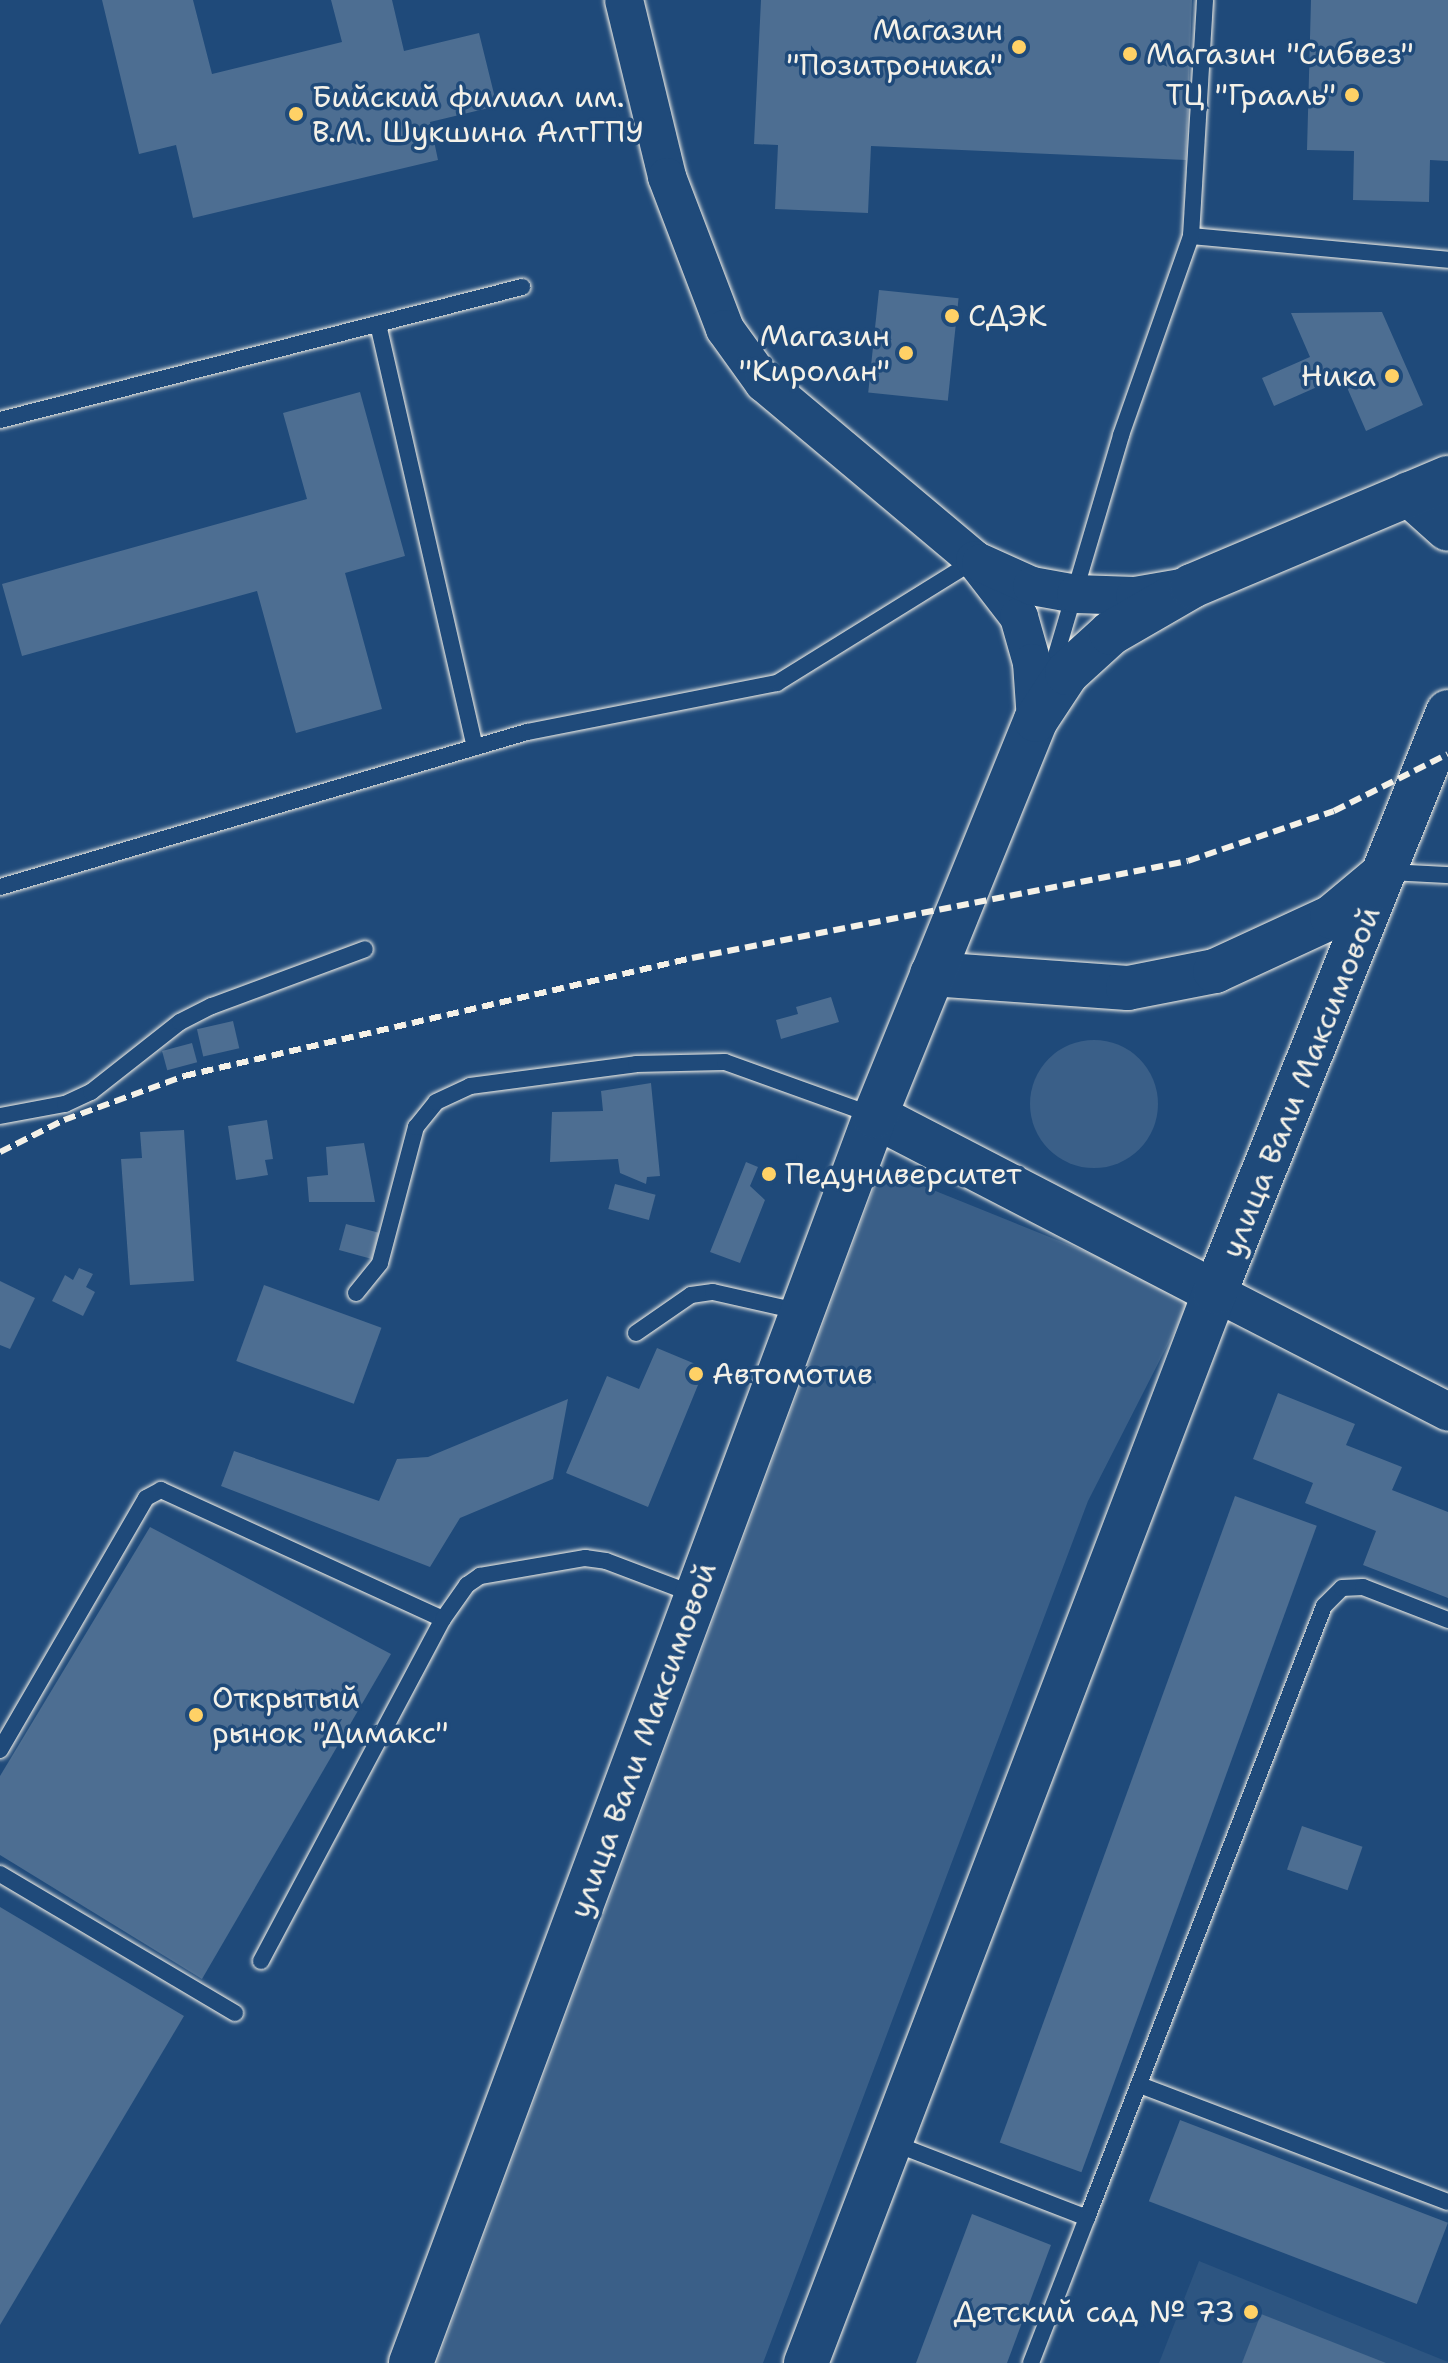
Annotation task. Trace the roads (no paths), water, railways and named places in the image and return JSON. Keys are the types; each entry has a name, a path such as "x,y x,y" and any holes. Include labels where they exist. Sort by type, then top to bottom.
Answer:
{"main road":[{"name":"улица Вали Максимовой","path":"411,2363 875,1116 1036,720 1067,673 1111,633 1192,586 1428,486 1448,529"},
{"name":"улица Вали Максимовой","path":"806,2363 1215,1292 1448,712"},
{"name":"улица Вали Максимовой","path":"932,974 1128,988 1215,971 1332,917 1386,872"},
{"name":"улица Вали Максимовой","path":"875,1116 1215,1292"}],"street":[{"path":"624,0 667,177 725,329 764,383 975,560 1019,617 1032,663 1036,720"},
{"path":"975,560 1032,586 1076,594 1135,596 1192,586"},
{"path":"1215,1292 1448,1412"}],"lane":[{"path":"1036,720 1121,435 1191,236 1205,0"},
{"path":"1191,236 1448,260"},
{"path":"0,420 522,287"},
{"path":"378,324 475,747"},
{"path":"0,887 527,732 777,683 975,560"},
{"path":"1386,872 1448,875"},
{"path":"0,1116 65,1104 91,1092 180,1022 212,1006 365,949"},
{"path":"356,1293 380,1263 416,1127 436,1102 470,1086 636,1064 725,1062 875,1116"},
{"path":"636,1333 673,1304 702,1293 803,1312"},
{"path":"0,1750 146,1498 161,1490 443,1619"},
{"path":"261,1961 443,1619 456,1598 480,1576 571,1560 606,1561 697,1595"},
{"path":"1031,2363 1324,1606 1342,1588 1363,1587 1448,1620"},
{"path":"0,1874 235,2013"},
{"path":"1140,2085 1448,2202"},
{"path":"892,2142 1087,2218"}],"railway":[{"path":"0,1152 64,1120 184,1076 692,958 1188,861 1334,811 1448,754"}],"place":[{"name":"Магазин \"Позитроника\"","path":"1019,47"},
{"name":"Магазин \"Сибвез\"","path":"1130,54"},
{"name":"ТЦ \"Грааль\"","path":"1352,95"},
{"name":"Бийский филиал им. В.М. Шукшина АлтГПУ","path":"296,114"},
{"name":"СДЭК","path":"952,316"},
{"name":"Магазин \"Киролан\"","path":"906,353"},
{"name":"Ника","path":"1392,376"},
{"name":"Педуниверситет","path":"769,1174"},
{"name":"Автомотив","path":"696,1374"},
{"name":"Открытый рынок \"Димакс\"","path":"196,1715"},
{"name":"Детский сад № 73","path":"1251,2312"}]}
